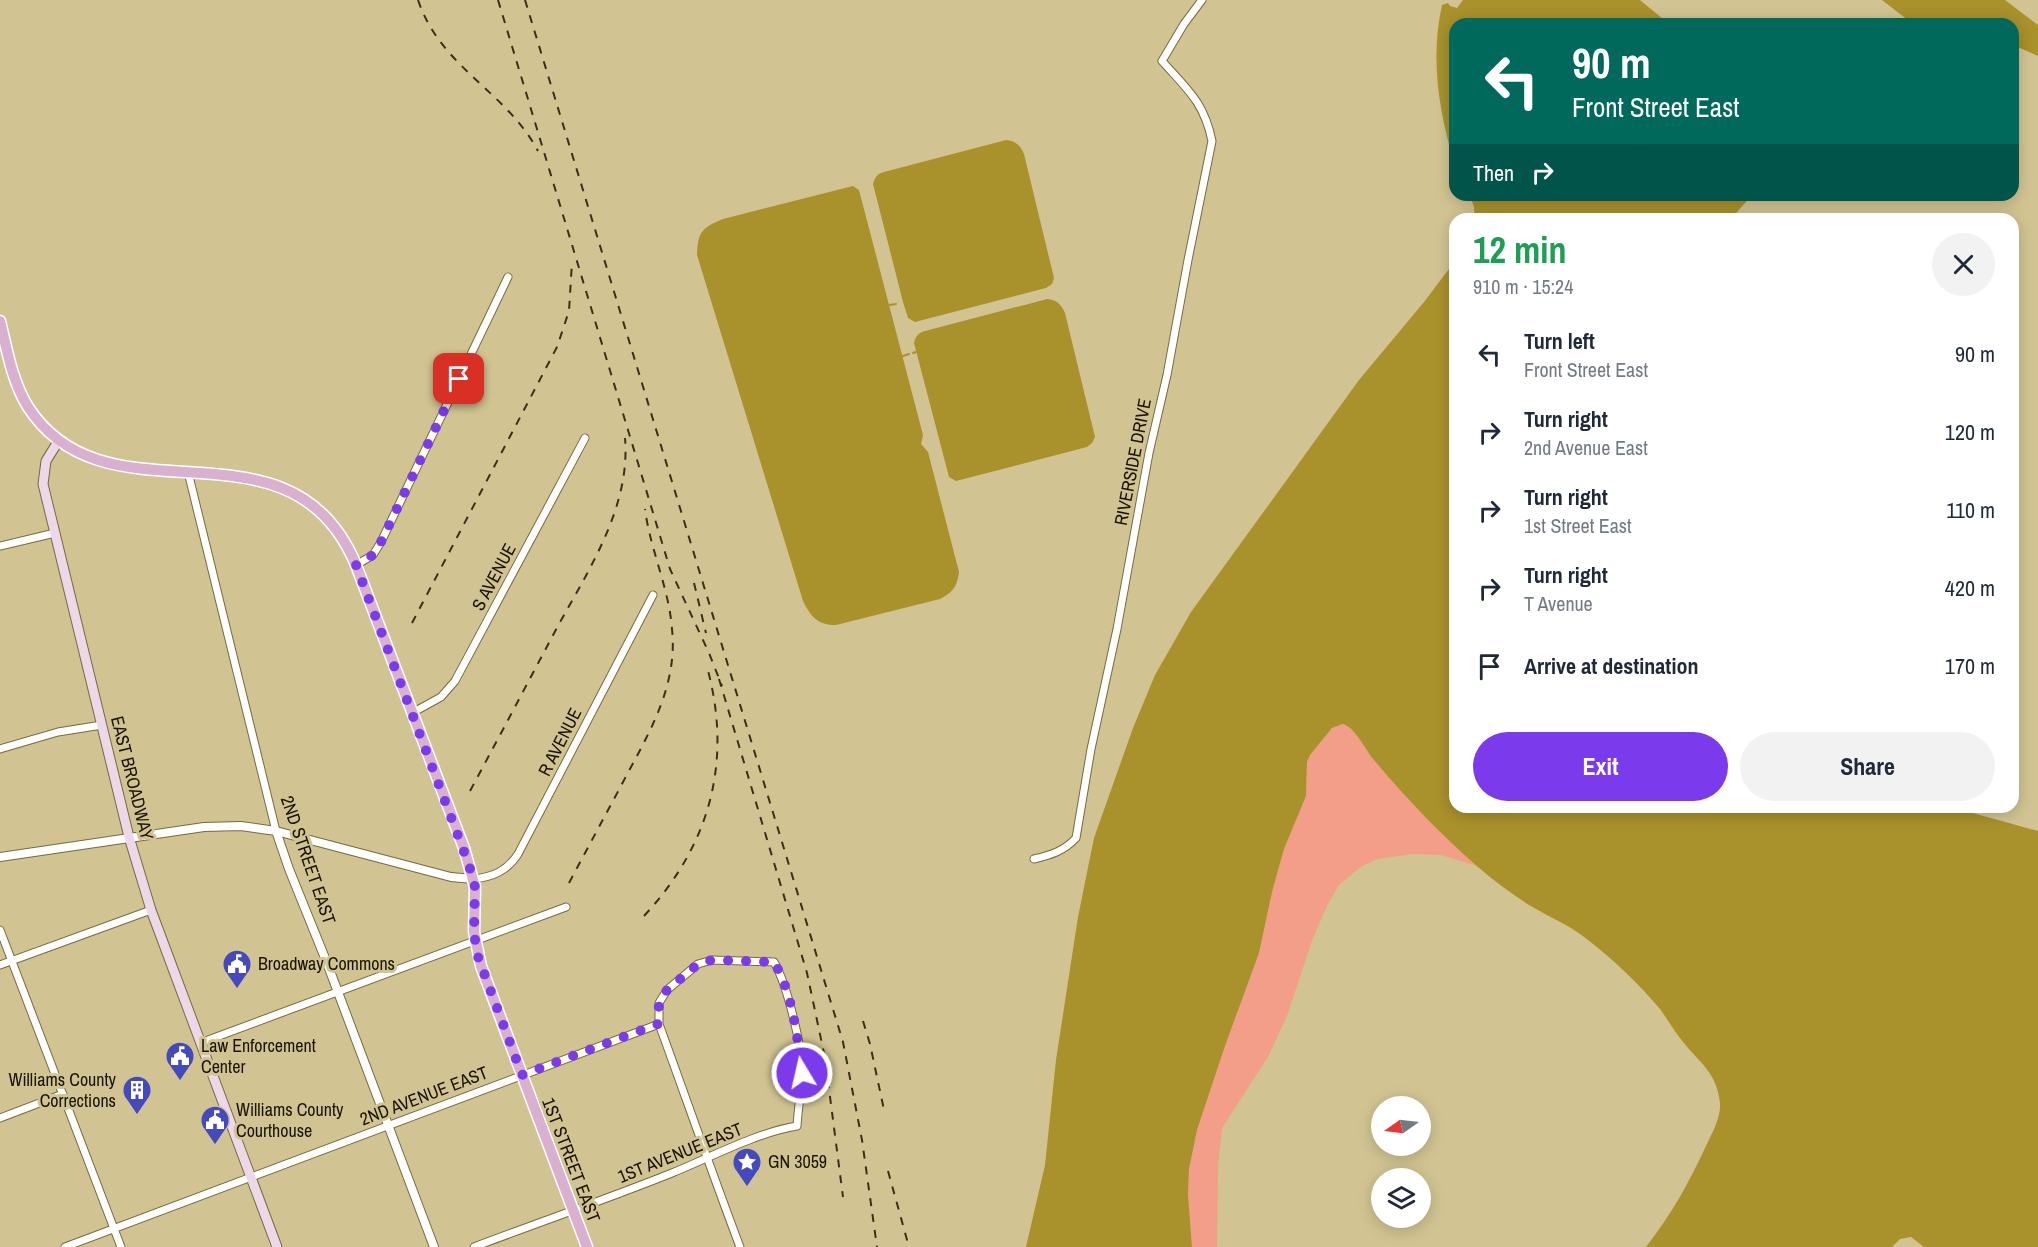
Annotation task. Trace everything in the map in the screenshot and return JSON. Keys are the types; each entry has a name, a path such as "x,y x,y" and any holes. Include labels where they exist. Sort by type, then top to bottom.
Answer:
{"main road":[{"path":"0,321 11,366 21,394 38,420 59,440"},
{"name":"1ST STREET EAST","path":"59,440 84,455 109,464 261,480 291,491 316,507 343,537 356,565 464,849 476,895 475,942 481,966 586,1247"},
{"name":"EAST BROADWAY","path":"59,440 46,461 42,476 129,837 151,910 277,1247"}],"street":[{"name":"RIVERSIDE DRIVE","path":"1034,859 1068,847 1076,838 1091,749 1117,629 1149,453 1167,375 1212,141 1201,105 1162,61 1202,0"},
{"path":"356,565 373,555 381,542 508,277"},
{"name":"S AVENUE","path":"412,713 441,697 455,681 585,438"},
{"name":"2ND STREET EAST","path":"188,472 276,831 434,1247"},
{"path":"0,546 55,533"},
{"name":"R AVENUE","path":"473,879 488,877 506,868 518,854 653,595"},
{"path":"0,749 58,732 102,725"},
{"path":"0,857 129,837 222,826 258,827 451,877 473,879"},
{"path":"200,1043 566,907"},
{"path":"0,965 151,910"},
{"path":"0,930 121,1247"},
{"name":"1ST AVENUE EAST","path":"474,1247 573,1211 780,1129 797,1126 802,1073 796,1029 782,976 774,962 712,960 698,964 667,990 659,1003 658,1024"},
{"path":"658,1024 740,1247"},
{"name":"2ND AVENUE EAST","path":"65,1247 658,1024"},
{"path":"0,1118 63,1094"}],"shaded area":[{"path":"1463,0 1640,0 1662,18 1449,18 1449,142 1438,86 1438,25 1442,5 1448,3 1457,8"},
{"path":"1882,0 2005,0 2038,25 2038,56 2019,48 2019,18 1905,18"},
{"path":"1006,140 1017,144 1024,154 1054,278 1052,284 1046,288 915,322 908,318 903,302 873,184 875,179 884,172"},
{"path":"853,186 859,190 923,435 921,444 928,452 959,572 954,588 940,599 836,625 820,622 809,612 803,601 697,255 702,231 723,219"},
{"path":"1472,201 1747,201 1736,213 1474,213"},
{"path":"1449,269 1449,813 1973,813 2038,831 2038,1247 1924,1247 1911,1237 1900,1239 1892,1247 1646,1247 1679,1198 1716,1125 1720,1103 1711,1076 1644,990 1581,935 1529,905 1478,867 1424,816 1374,760 1355,733 1342,724 1332,728 1307,762 1306,796 1284,849 1259,953 1197,1130 1189,1169 1188,1195 1192,1247 1026,1247 1045,1165 1056,1060 1078,917 1094,838 1133,728 1155,675 1191,612 1359,380"},
{"path":"1047,299 1058,303 1065,313 1095,437 1092,443 1087,447 956,481 949,477 914,343 916,338 925,331"},
{"path":"1342,724 1351,729 1399,788 1477,866 1441,855 1412,854 1378,859 1362,866 1339,885 1313,938 1287,1016 1268,1057 1222,1128 1218,1166 1217,1247 1192,1247 1188,1195 1189,1169 1197,1130 1259,953 1284,849 1306,796 1307,762 1332,728"}],"waterway":[{"path":"890,305 896,304"},
{"path":"903,356 909,354"}],"railway":[{"path":"418,0 428,24 442,44 509,112 525,130 538,151"},
{"path":"498,0 670,569 722,686"},
{"path":"525,0 843,1042 862,1140 877,1247"},
{"path":"412,623 557,347 569,311 572,262"},
{"path":"470,791 603,541 621,491 625,465 625,438"},
{"path":"569,883 652,727 671,670 673,650 670,614 645,509"},
{"path":"694,583 706,633"},
{"path":"644,916 667,889 685,860 700,831 710,800 716,768 717,736 714,702 707,667"},
{"path":"719,679 807,973 825,1058 843,1197"},
{"path":"863,1021 884,1110"},
{"path":"888,1171 909,1247"}],"place":[{"name":"Broadway Commons","path":"237,990"},
{"name":"Law Enforcement Center","path":"180,1082"},
{"name":"Williams County Corrections","path":"137,1116"},
{"name":"Williams County Courthouse","path":"215,1146"},
{"name":"GN 3059","path":"747,1188"}],"route":[{"path":"459,379 381,542 373,555 356,565 464,849 475,887 474,932 477,954 522,1075 658,1024 659,1003 667,990 698,964 712,960 774,962 782,976 796,1029 802,1073"}]}
